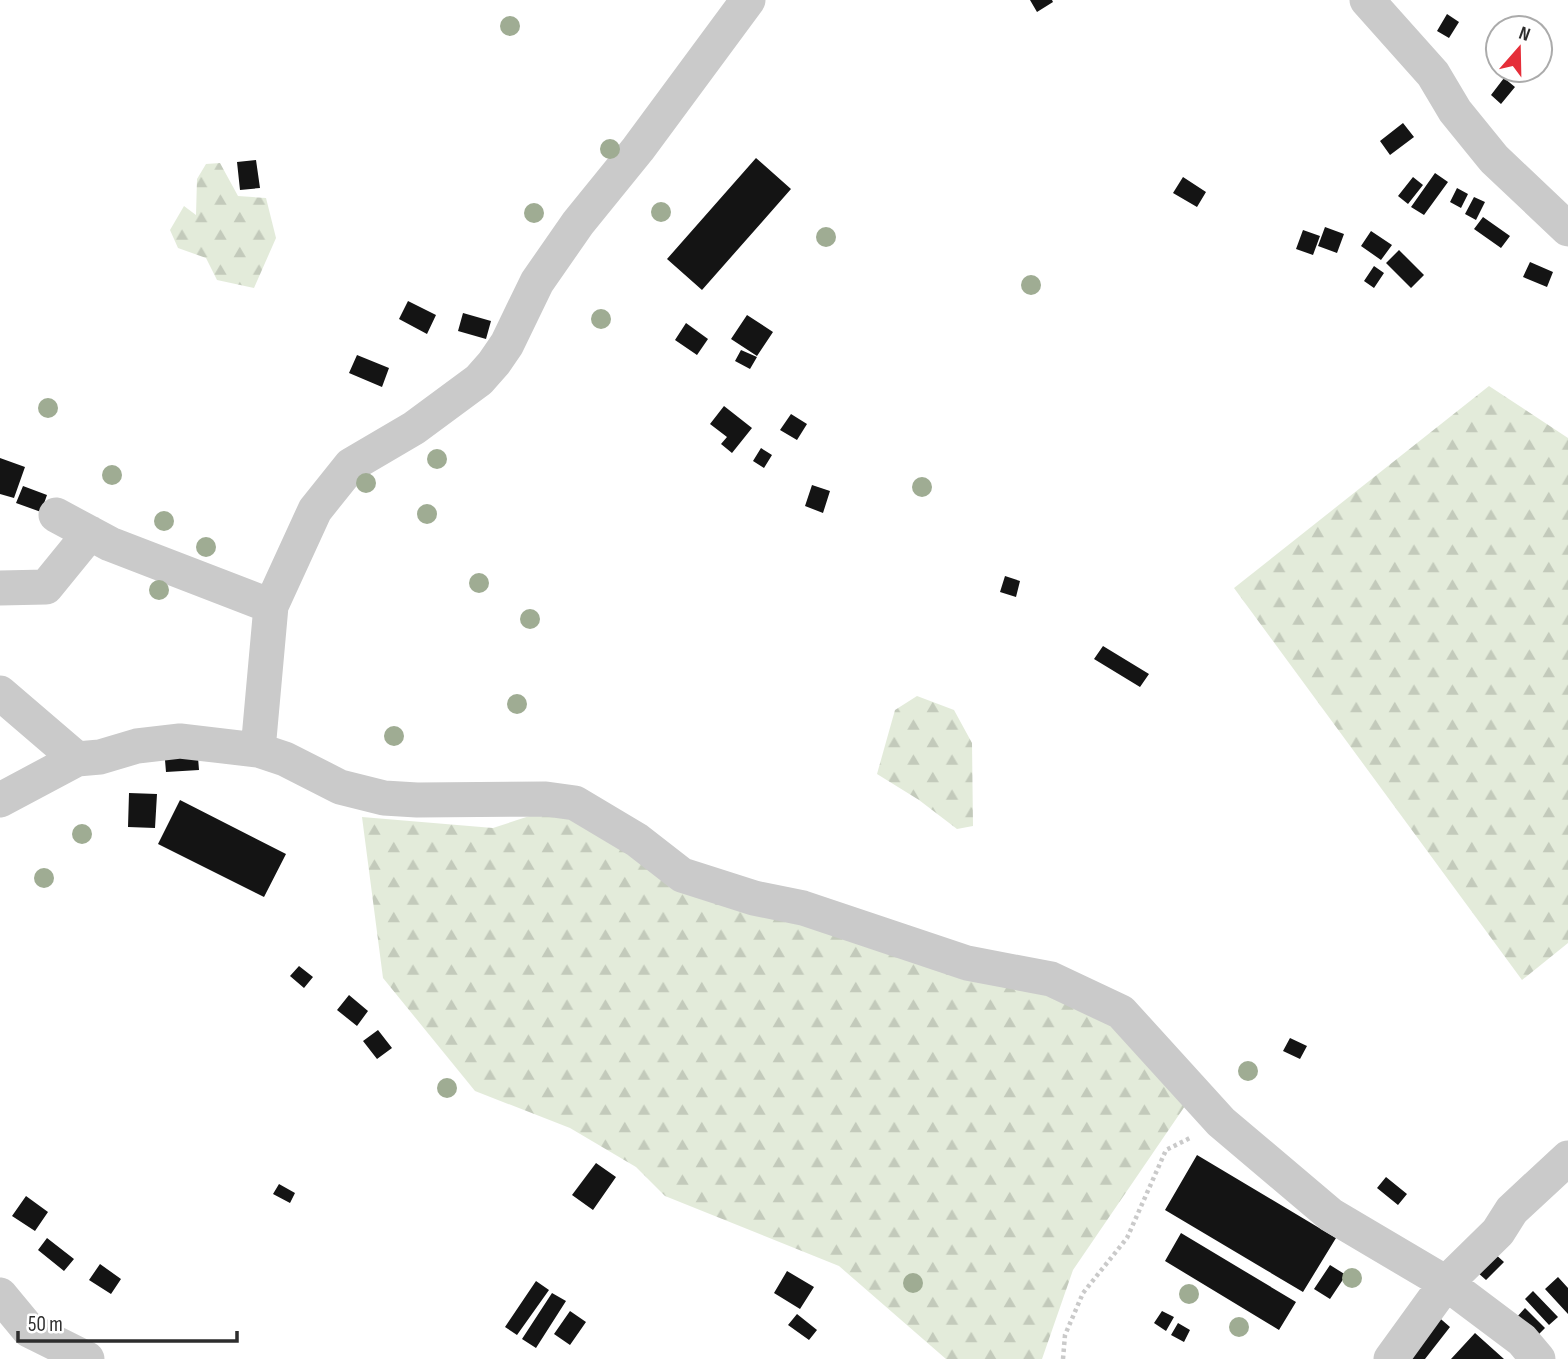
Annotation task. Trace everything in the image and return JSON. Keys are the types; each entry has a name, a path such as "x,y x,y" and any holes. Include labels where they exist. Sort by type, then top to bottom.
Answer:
{"street":[{"path":"258,750 271,606 315,510 351,465 414,428 479,380 494,363 507,344 537,282 571,233 638,149 748,0"},
{"path":"1367,0 1433,74 1454,111 1494,159 1568,229"},
{"path":"56,515 110,544 271,606"},
{"path":"0,588 46,587 90,533"},
{"path":"0,693 76,759"},
{"path":"0,800 76,759 100,757 137,746 180,741 258,750 285,759 340,787 384,798 546,799 575,803 637,840 682,875 754,898 803,908 967,963 1051,979 1121,1012 1221,1122 1332,1215 1446,1283 1522,1340 1538,1359"},
{"path":"1391,1359 1446,1283 1498,1232 1512,1210 1568,1158"},
{"path":"0,1295 29,1330 87,1359"}],"path":[{"path":"1063,1359 1065,1335 1083,1293 1127,1238 1166,1150 1221,1122"}],"green space":[{"path":"220,163 238,196 266,198 276,238 254,288 217,280 206,258 178,248 170,230 184,206 196,215 197,179 206,164"},
{"path":"1489,386 1568,438 1568,943 1522,980 1234,588"},
{"path":"917,696 954,710 972,743 973,826 957,829 919,800 877,774 895,710"},
{"path":"557,807 648,854 1043,992 1112,1022 1187,1103 1073,1270 1042,1359 946,1359 839,1266 665,1196 636,1167 570,1128 475,1091 383,978 362,817 493,828"}],"building":[{"path":"1030,0 1052,0 1053,2 1037,12"},
{"path":"1447,14 1459,22 1449,38 1437,31"},
{"path":"1499,84 1511,84 1515,87 1501,104 1491,95"},
{"path":"1403,123 1414,137 1390,155 1380,141"},
{"path":"756,158 791,189 702,290 667,259"},
{"path":"256,160 260,188 240,190 237,162"},
{"path":"1435,173 1448,182 1424,215 1411,207"},
{"path":"1183,177 1206,192 1197,207 1173,193"},
{"path":"1413,177 1423,185 1408,204 1398,196"},
{"path":"1457,188 1468,194 1461,208 1450,202"},
{"path":"1474,197 1485,202 1476,220 1465,214"},
{"path":"1483,217 1510,236 1501,248 1474,229"},
{"path":"1325,227 1344,234 1337,253 1318,246"},
{"path":"1303,230 1320,236 1313,255 1296,249"},
{"path":"1371,231 1392,245 1381,260 1361,246"},
{"path":"1399,250 1424,275 1411,288 1386,263"},
{"path":"1530,262 1553,272 1547,287 1523,277"},
{"path":"1374,266 1384,273 1374,288 1364,281"},
{"path":"408,301 436,315 427,334 399,319"},
{"path":"463,313 491,321 486,339 458,331"},
{"path":"747,315 773,332 757,356 731,339"},
{"path":"686,323 708,339 697,355 675,340"},
{"path":"741,350 757,357 750,369 735,361"},
{"path":"357,355 389,368 382,387 349,373"},
{"path":"724,406 752,428 732,453 721,444 727,437 710,424"},
{"path":"791,414 807,424 797,440 780,430"},
{"path":"761,448 772,455 764,468 753,461"},
{"path":"0,458 25,467 14,498 0,494"},
{"path":"812,485 830,491 823,513 805,506"},
{"path":"23,486 47,495 41,512 16,503"},
{"path":"1005,576 1020,581 1016,597 1000,592"},
{"path":"1103,646 1149,674 1140,687 1094,659"},
{"path":"197,745 199,770 166,772 164,748"},
{"path":"129,793 157,794 155,828 128,827"},
{"path":"180,800 286,854 264,897 158,844"},
{"path":"299,966 313,977 304,988 290,976"},
{"path":"349,995 368,1011 357,1026 337,1010"},
{"path":"378,1030 392,1048 377,1059 363,1041"},
{"path":"1290,1038 1307,1046 1300,1059 1283,1051"},
{"path":"1197,1155 1336,1238 1303,1292 1165,1210"},
{"path":"596,1163 616,1177 593,1210 572,1195"},
{"path":"1386,1177 1407,1194 1398,1205 1377,1188"},
{"path":"279,1184 295,1193 290,1203 273,1194"},
{"path":"26,1196 48,1212 35,1231 12,1216"},
{"path":"1181,1233 1296,1302 1279,1330 1165,1261"},
{"path":"47,1238 74,1259 64,1271 38,1250"},
{"path":"1494,1253 1504,1262 1486,1280 1477,1272"},
{"path":"100,1264 121,1279 111,1294 89,1280"},
{"path":"1330,1265 1346,1275 1330,1299 1314,1289"},
{"path":"787,1271 814,1287 800,1309 774,1293"},
{"path":"1558,1277 1568,1288 1568,1314 1545,1289"},
{"path":"536,1281 549,1290 517,1335 505,1327"},
{"path":"1533,1291 1558,1317 1549,1325 1525,1299"},
{"path":"552,1293 566,1301 536,1348 522,1339"},
{"path":"1525,1308 1545,1328 1535,1338 1516,1318"},
{"path":"570,1311 586,1322 570,1345 554,1334"},
{"path":"1162,1311 1174,1317 1166,1331 1154,1323"},
{"path":"797,1314 817,1330 809,1340 788,1325"},
{"path":"1435,1314 1450,1327 1425,1359 1400,1359"},
{"path":"1178,1323 1190,1330 1184,1342 1171,1335"},
{"path":"1475,1333 1504,1359 1451,1359"}]}
